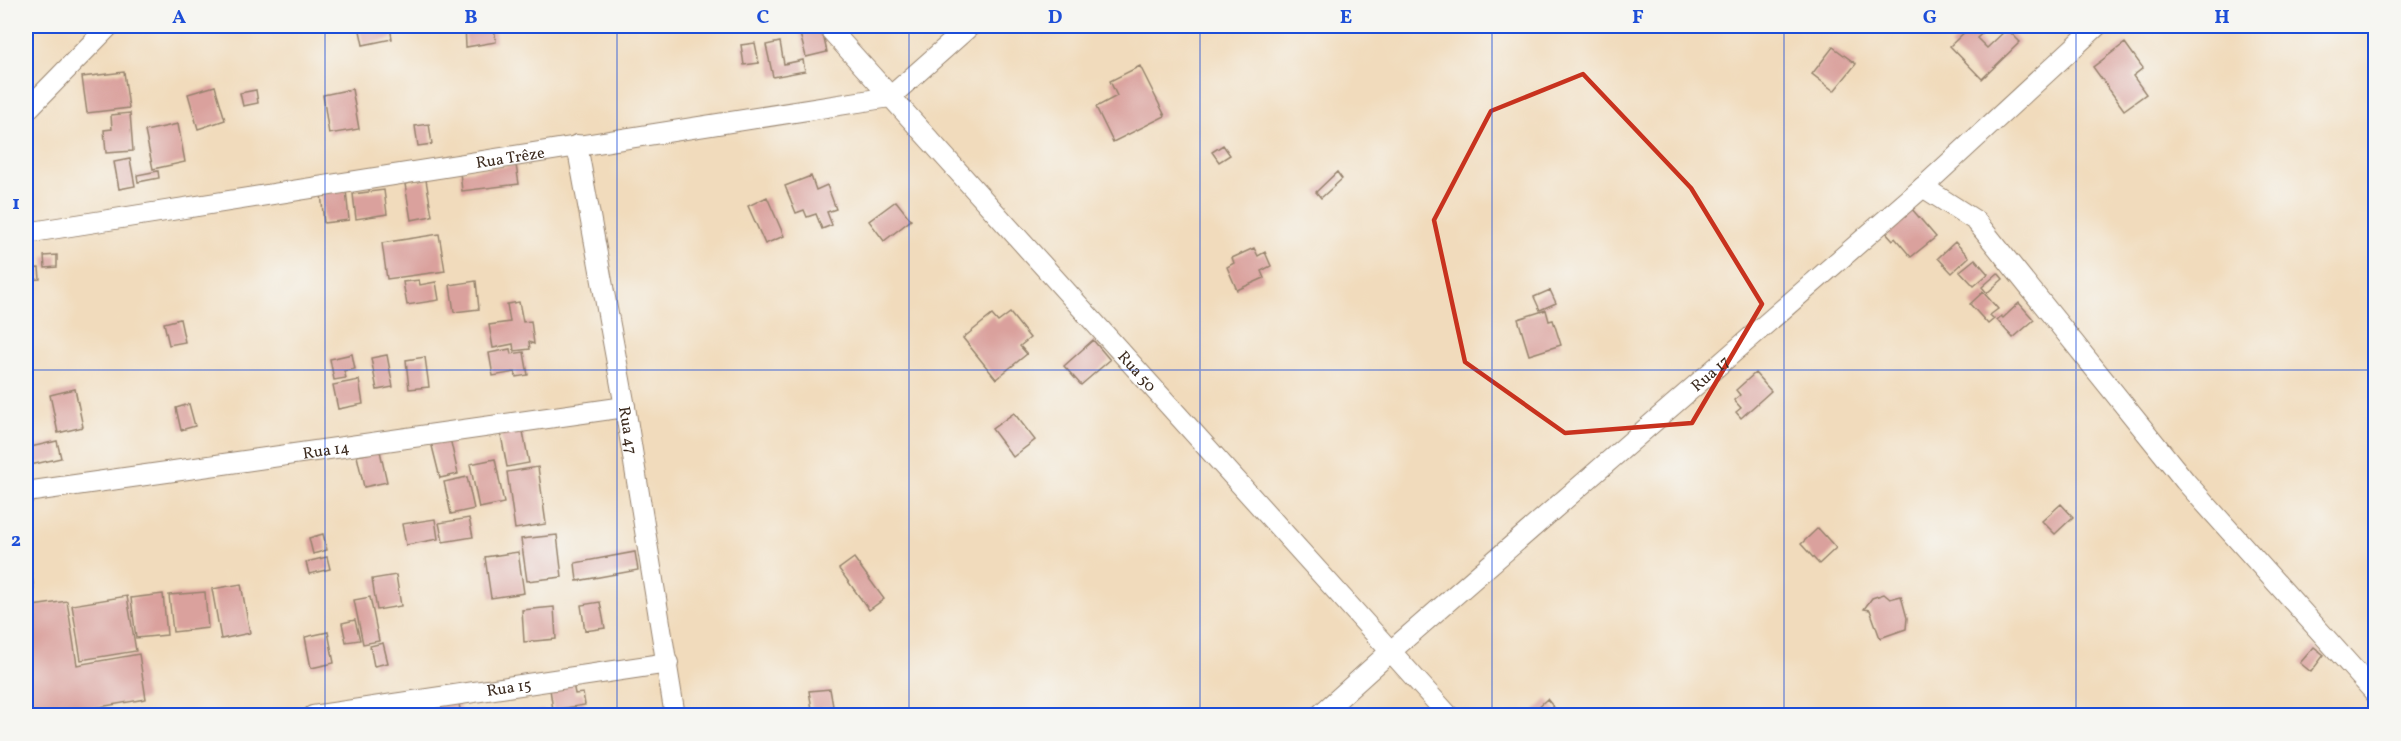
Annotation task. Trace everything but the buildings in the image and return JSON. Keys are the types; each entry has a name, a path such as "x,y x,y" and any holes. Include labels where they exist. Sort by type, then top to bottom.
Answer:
{"street":[{"path":"26,111 109,26"},
{"name":"Rua 50","path":"828,26 1449,716"},
{"path":"890,97 970,26"},
{"name":"Rua 17","path":"1319,716 1923,187 2097,26"},
{"name":"Rua Trêze","path":"26,233 890,97"},
{"name":"Rua 47","path":"578,145 625,406 675,716"},
{"path":"1923,187 1976,221 2185,481 2376,694"},
{"name":"Rua 14","path":"26,492 625,406"},
{"name":"Rua 15","path":"313,716 668,663"}],"highlighted area":[{"path":"1583,74 1691,188 1762,304 1692,423 1565,433 1465,362 1434,220 1491,111"}]}
